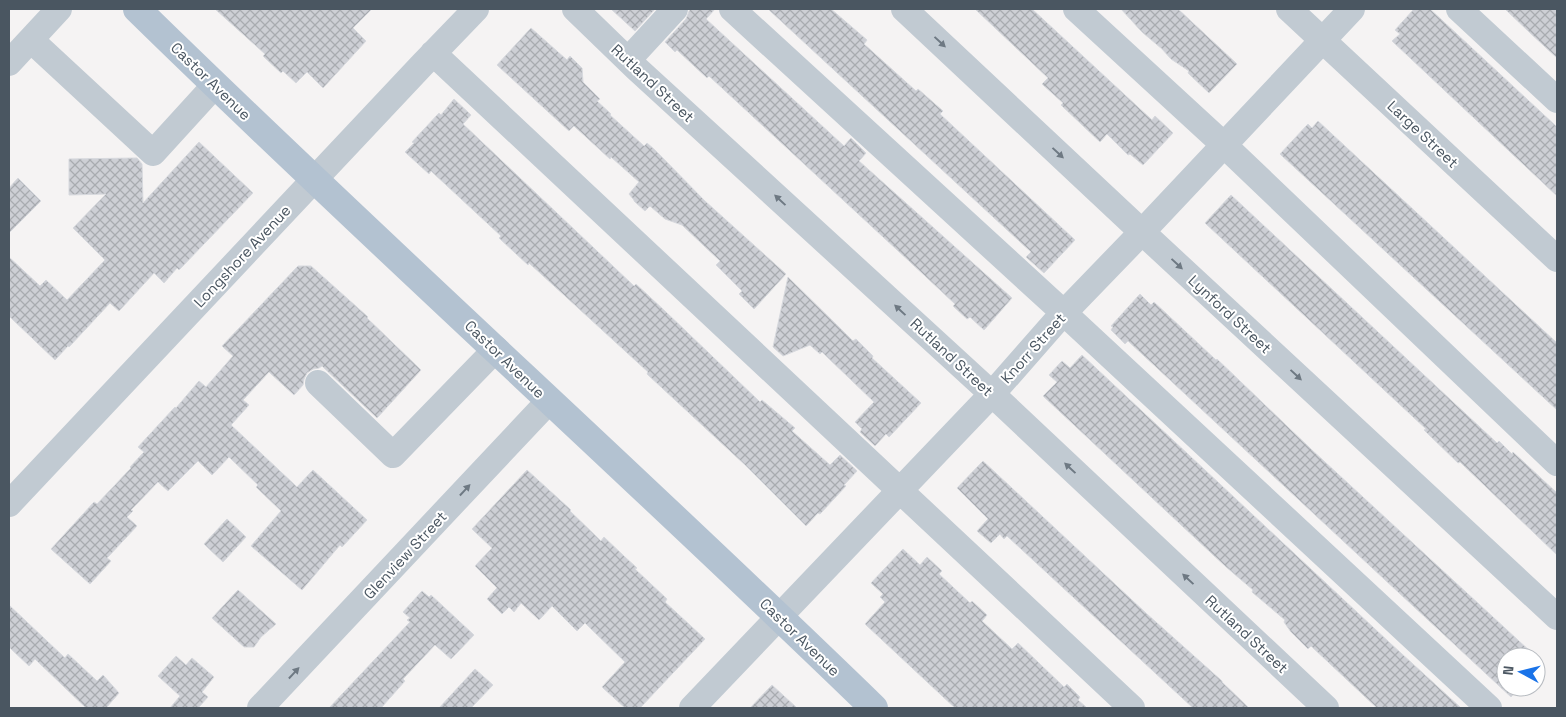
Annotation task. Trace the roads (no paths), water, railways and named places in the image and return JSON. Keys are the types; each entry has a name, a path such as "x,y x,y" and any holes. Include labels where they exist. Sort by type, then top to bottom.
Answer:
{"main road":[{"name":"Castor Avenue","path":"137,9 314,180 496,349 874,708"}],"street":[{"path":"9,63 59,9"},
{"name":"Longshore Avenue","path":"9,504 476,9"},
{"name":"Rutland Street","path":"575,9 628,60 992,394 1326,708"},
{"path":"628,60 675,9"},
{"path":"732,9 1064,313 1488,708"},
{"name":"Lynford Street","path":"904,9 1557,617"},
{"path":"1076,9 1224,145 1557,464"},
{"name":"Large Street","path":"1289,9 1557,260"},
{"name":"Knorr Street","path":"692,708 992,394 1064,313 1352,9"},
{"path":"1460,9 1557,100"},
{"path":"31,40 153,153 215,86"},
{"path":"433,53 1132,708"},
{"path":"318,383 392,455 496,349"},
{"name":"Glenview Street","path":"260,708 549,401"}]}
